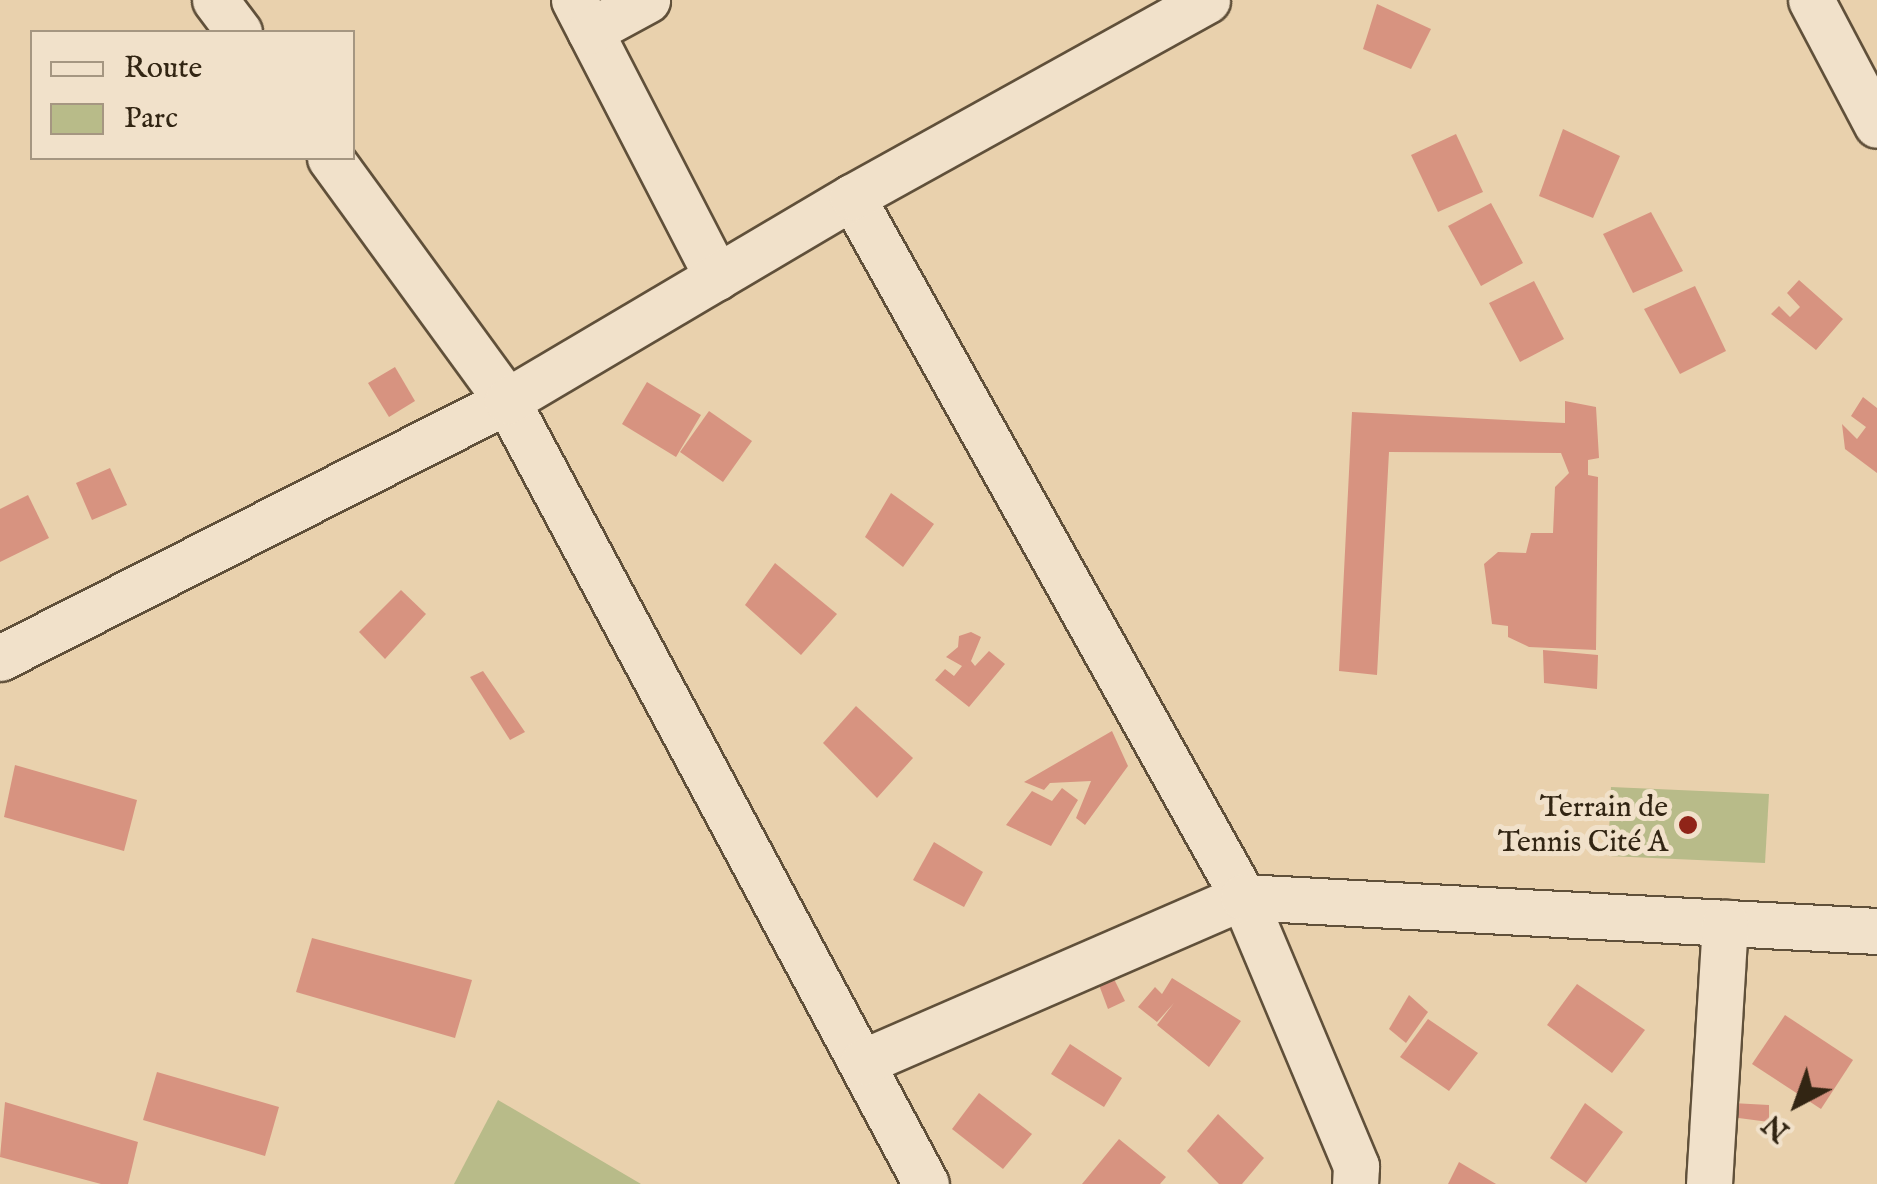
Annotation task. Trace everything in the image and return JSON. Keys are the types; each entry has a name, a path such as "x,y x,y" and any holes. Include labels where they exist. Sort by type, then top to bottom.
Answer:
{"street":[{"path":"215,0 238,30"},
{"path":"647,0 582,15 717,277"},
{"path":"1812,0 1877,125"},
{"path":"0,658 508,401 852,197 1190,4"},
{"path":"331,160 508,401 926,1184"},
{"path":"852,197 1243,896 1356,1166 1356,1184"},
{"path":"862,1062 1243,896 1877,931"},
{"path":"1709,1184 1725,922"}],"green space":[{"name":"Terrain de Tennis Cité A","path":"1611,787 1769,794 1765,863 1608,856"},
{"path":"498,1100 641,1184 454,1184"}],"building":[{"path":"1377,4 1431,29 1411,69 1363,49"},
{"path":"1563,129 1620,156 1593,218 1539,196"},
{"path":"1456,134 1483,192 1438,212 1411,155"},
{"path":"1491,203 1523,263 1481,286 1448,226"},
{"path":"1651,212 1683,271 1633,293 1603,234"},
{"path":"1799,280 1843,319 1816,350 1771,314 1779,306 1790,317 1800,307 1787,293"},
{"path":"1534,281 1564,339 1520,362 1489,303"},
{"path":"1695,286 1726,351 1680,374 1644,309"},
{"path":"395,367 415,401 389,417 368,383"},
{"path":"647,382 701,415 676,457 622,424"},
{"path":"1863,397 1877,408 1877,473 1845,449 1842,424 1857,439 1866,427 1851,416"},
{"path":"1565,401 1596,407 1599,458 1588,460 1588,475 1598,477 1596,650 1529,647 1508,637 1508,626 1492,624 1484,564 1498,552 1526,553 1531,533 1553,533 1555,487 1569,473 1561,453 1389,452 1377,675 1339,671 1352,412 1565,423"},
{"path":"709,411 752,441 723,482 680,452"},
{"path":"110,468 127,505 92,520 76,483"},
{"path":"891,493 934,524 903,567 865,537"},
{"path":"28,495 49,538 0,562 0,509"},
{"path":"775,563 837,614 801,655 745,605"},
{"path":"401,590 426,614 385,659 359,632"},
{"path":"971,632 981,637 971,661 975,666 989,651 1005,664 969,707 935,680 945,669 954,676 962,666 946,657 958,647 959,636"},
{"path":"1543,650 1598,655 1597,689 1544,683"},
{"path":"483,671 525,732 510,740 470,677"},
{"path":"856,706 913,758 877,798 823,743"},
{"path":"1112,731 1128,766 1085,825 1076,818 1091,781 1050,783 1044,790 1024,782"},
{"path":"15,765 137,800 124,851 4,817"},
{"path":"1062,788 1078,800 1051,846 1006,825 1032,791 1052,801"},
{"path":"934,842 983,872 964,907 913,880"},
{"path":"312,938 472,980 455,1038 296,992"},
{"path":"1172,978 1241,1021 1209,1067 1157,1025 1174,1003 1157,1022 1138,1007 1155,987 1162,994"},
{"path":"1114,979 1125,1001 1108,1009 1099,985"},
{"path":"1577,984 1645,1030 1612,1073 1547,1025"},
{"path":"1409,995 1428,1012 1406,1043 1389,1029"},
{"path":"1785,1015 1853,1060 1821,1109 1752,1064"},
{"path":"1428,1019 1478,1053 1449,1091 1400,1057"},
{"path":"1070,1044 1122,1078 1104,1107 1051,1074"},
{"path":"157,1072 279,1107 265,1156 143,1120"},
{"path":"979,1093 1032,1134 1003,1169 952,1129"},
{"path":"5,1102 138,1142 128,1184 101,1184 0,1157"},
{"path":"1585,1103 1623,1132 1586,1183 1550,1158"},
{"path":"1732,1103 1769,1105 1769,1122 1731,1117"},
{"path":"1218,1114 1264,1158 1242,1184 1219,1184 1187,1151"},
{"path":"1119,1139 1166,1177 1160,1184 1082,1184"},
{"path":"1459,1162 1496,1184 1448,1184"}],"place":[{"name":"Terrain de Tennis Cité A","path":"1688,825"}]}
